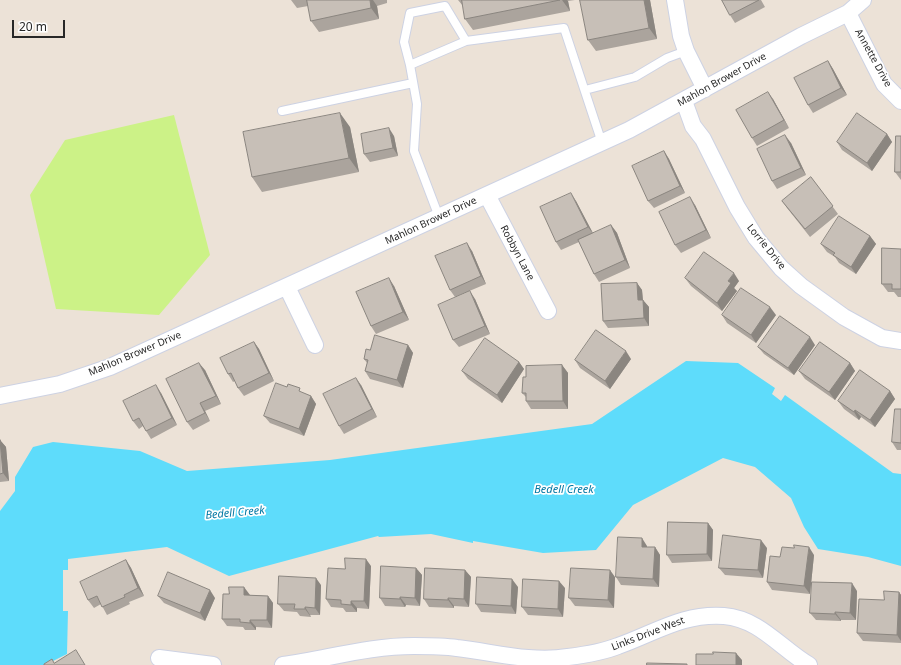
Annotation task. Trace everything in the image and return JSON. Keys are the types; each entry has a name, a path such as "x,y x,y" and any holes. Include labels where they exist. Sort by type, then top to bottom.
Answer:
{"street":[{"path":"675,0 681,36 686,51 705,89"},
{"name":"Mahlon Brower Drive","path":"0,396 60,384 110,367 487,196 602,143 684,101 801,36 848,13 863,0"},
{"name":"Annette Drive","path":"848,13 884,84 901,101"},
{"name":"Lorrie Drive","path":"684,101 693,126 703,139 737,207 756,238 781,268 802,286 844,317 882,338 901,341"},
{"name":"Robbyn Lane","path":"487,196 548,311"},
{"path":"287,287 315,345"},
{"name":"Links Drive West","path":"283,665 362,650 413,646 456,648 485,654 534,658 566,657 617,647 680,620 706,615 726,616 751,623 771,635 809,665"},
{"path":"159,658 213,665"}],"lane":[{"path":"439,218 414,151 417,104 404,42 410,13 445,6 466,41"},
{"path":"410,65 466,41 564,28 602,143"},
{"path":"585,90 635,77 667,58 686,51"},
{"path":"282,111 413,83"}],"green space":[{"path":"174,115 210,255 159,315 56,309 30,195 65,140"}],"water":[{"name":"Bedell Creek","path":"686,361 738,363 775,388 772,394 781,401 785,395 893,473 901,474 901,566 868,557 818,549 804,527 791,498 755,467 723,458 633,505 596,550 543,553 473,541 473,543 431,534 378,536 229,576 167,547 68,559 68,570 63,570 63,611 68,611 67,654 45,665 0,665 0,511 15,491 15,477 33,447 53,442 140,451 187,471 330,460 592,424"}],"building":[{"path":"307,0 370,0 371,8 311,21"},
{"path":"462,0 560,0 465,19"},
{"path":"580,0 644,0 649,28 588,40"},
{"path":"722,0 759,0 730,15"},
{"path":"828,61 841,88 808,105 794,78"},
{"path":"768,92 784,120 752,138 736,110"},
{"path":"340,113 349,158 252,177 243,132"},
{"path":"857,113 887,134 867,163 837,142"},
{"path":"389,128 393,148 364,154 361,134"},
{"path":"785,135 801,168 772,181 757,149"},
{"path":"896,136 901,136 901,172 895,172"},
{"path":"664,151 680,186 648,201 632,166"},
{"path":"811,177 833,206 805,229 782,201"},
{"path":"571,193 588,227 556,242 540,207"},
{"path":"690,197 706,230 675,245 659,212"},
{"path":"839,216 870,236 851,267 833,255 835,253 821,244"},
{"path":"611,225 625,260 594,274 578,240"},
{"path":"467,243 481,276 450,290 435,256"},
{"path":"882,248 901,249 901,289 892,289 892,284 882,284"},
{"path":"704,252 734,273 728,281 731,283 717,303 685,278"},
{"path":"389,278 403,312 371,326 356,292"},
{"path":"637,283 638,300 643,300 644,318 603,321 601,284"},
{"path":"741,288 770,307 751,335 722,315"},
{"path":"470,291 485,326 453,340 438,305"},
{"path":"780,316 810,337 788,368 758,347"},
{"path":"596,330 626,351 605,381 575,360"},
{"path":"375,335 408,345 397,380 365,371 368,360 364,359 366,349 370,350"},
{"path":"485,338 519,362 497,395 462,371"},
{"path":"254,342 269,373 238,388 231,373 228,374 220,358"},
{"path":"820,342 850,363 829,392 799,371"},
{"path":"199,363 216,396 200,403 205,413 187,422 166,379"},
{"path":"562,365 563,401 526,401 526,393 522,393 523,377 526,377 526,366"},
{"path":"860,370 890,391 870,420 855,410 854,412 838,401"},
{"path":"356,378 372,409 339,426 323,394"},
{"path":"276,383 287,387 288,384 300,388 299,391 311,396 299,429 264,416"},
{"path":"156,385 172,418 146,431 139,418 133,421 123,401"},
{"path":"895,409 901,409 901,443 892,442"},
{"path":"0,440 3,473 0,474"},
{"path":"668,522 708,523 707,554 667,555"},
{"path":"723,535 761,540 758,570 719,568"},
{"path":"618,537 642,538 642,547 655,547 653,579 616,577"},
{"path":"794,545 809,547 804,586 767,582 770,556 780,557 782,547 794,548"},
{"path":"345,558 366,559 364,601 351,601 351,605 341,604 341,600 326,599 328,568 345,569"},
{"path":"126,560 138,588 124,595 125,597 102,607 97,596 88,600 80,582"},
{"path":"381,566 416,568 415,598 380,598"},
{"path":"425,568 465,570 464,599 424,599"},
{"path":"571,568 610,570 608,600 569,598"},
{"path":"168,572 210,590 200,613 158,596"},
{"path":"279,576 316,578 315,608 305,607 305,609 294,609 295,604 278,604"},
{"path":"477,577 512,579 511,606 476,604"},
{"path":"523,579 559,581 558,609 522,607"},
{"path":"812,582 852,583 850,613 810,613"},
{"path":"229,587 244,587 244,595 268,596 267,620 250,620 250,623 240,622 240,619 222,619 223,594 229,594"},
{"path":"884,591 899,592 897,635 857,633 859,599 884,600"},
{"path":"76,650 85,665 44,665 52,659 54,663"},
{"path":"713,652 736,653 736,665 696,665 696,654 713,654"},
{"path":"647,663 687,664 687,665 647,665"}]}
